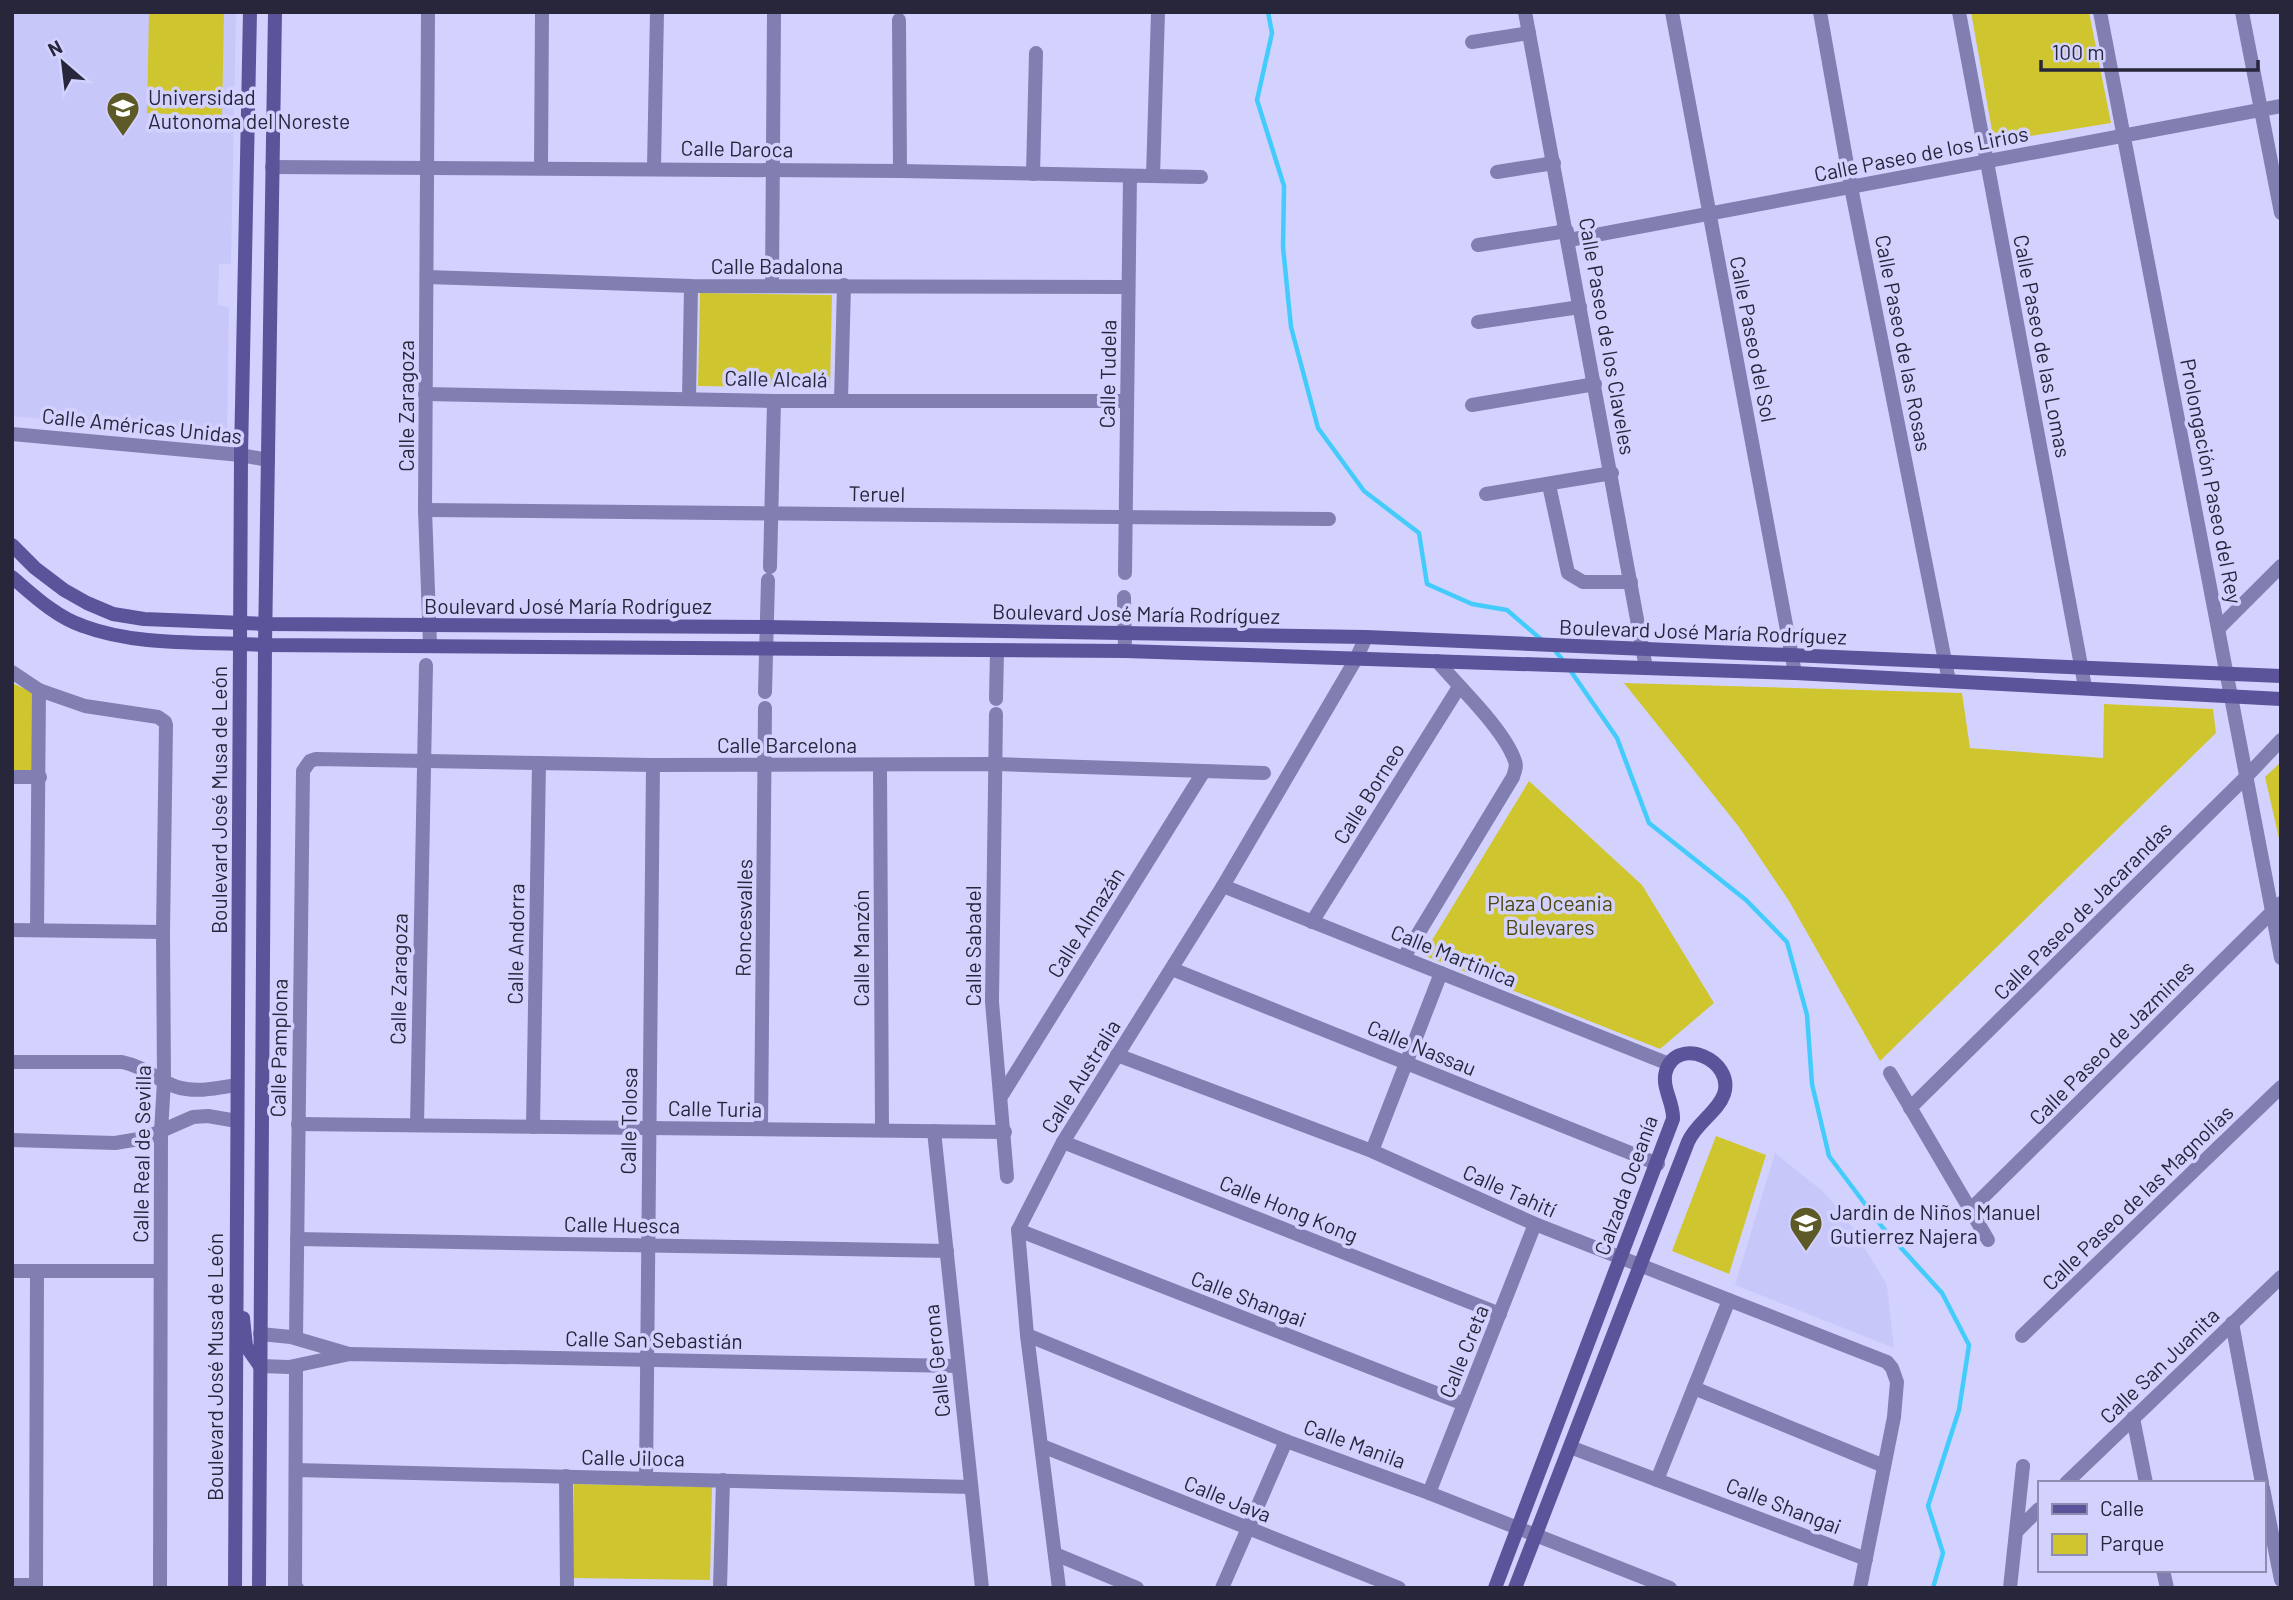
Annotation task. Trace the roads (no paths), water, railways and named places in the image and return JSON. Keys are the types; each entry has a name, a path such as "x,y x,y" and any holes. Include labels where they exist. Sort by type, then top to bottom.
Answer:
{"street":[{"name":"Boulevard José Musa de León","path":"235,1588 241,455 250,12"},
{"path":"259,1588 265,624 275,12"},
{"name":"Calle Zaragoza","path":"428,12 425,510 430,645"},
{"path":"541,167 542,12"},
{"path":"654,169 657,12"},
{"path":"772,285 774,12"},
{"path":"1153,176 1158,12"},
{"name":"Calle Paseo de los Claveles","path":"1525,12 1646,667"},
{"name":"Calle Paseo del Sol","path":"1672,12 1795,673"},
{"name":"Calle Paseo de las Rosas","path":"1820,12 1851,187 1949,681"},
{"name":"Calle Paseo de las Lomas","path":"1959,12 2085,687"},
{"name":"Prolongación Paseo del Rey","path":"2100,12 2230,696 2276,907 2281,958"},
{"path":"2242,12 2281,213"},
{"path":"899,20 900,171"},
{"path":"1472,42 1529,33"},
{"path":"1033,173 1036,53"},
{"name":"Calle Paseo de los Lirios","path":"1478,245 1568,236 1710,214 2281,106"},
{"path":"1497,172 1554,163"},
{"name":"Calle Daroca","path":"272,167 541,167 1201,177"},
{"name":"Calle Tudela","path":"1125,573 1130,176"},
{"name":"Calle Badalona","path":"427,277 691,286 1128,287"},
{"path":"841,400 844,285"},
{"path":"689,398 691,286"},
{"path":"1478,322 1580,307"},
{"path":"1472,405 1595,384"},
{"name":"Calle Alcalá","path":"425,394 774,401 1127,401"},
{"path":"765,692 774,401"},
{"name":"Calle Américas Unidas","path":"12,434 241,455 268,460"},
{"path":"1486,494 1612,473"},
{"path":"1549,485 1568,573 1583,582 1631,582"},
{"name":"Teruel","path":"425,510 1329,519"},
{"name":"Boulevard José María Rodríguez","path":"12,545 35,568 87,603 113,614 144,619 265,624 766,627 1366,638 2281,676"},
{"path":"2219,628 2281,566"},
{"name":"Boulevard José María Rodríguez","path":"12,577 40,601 83,626 148,639 265,645 1125,651 1795,673 2281,699"},
{"path":"1125,597 1125,651"},
{"name":"Calle Australia","path":"1018,1230 1063,1142 1223,886 1366,638"},
{"name":"Calle Sabadel","path":"997,650 992,1002 1007,1177"},
{"path":"1404,957 1513,777 1515,761 1492,725 1437,661"},
{"name":"Calle Zaragoza","path":"417,1125 422,760 426,665"},
{"path":"12,673 39,690 37,929"},
{"name":"Calle Borneo","path":"1312,922 1460,687"},
{"name":"Calle Real de Sevilla","path":"39,690 85,706 158,717 164,722 160,1588"},
{"name":"Roncesvalles","path":"761,1129 765,708"},
{"name":"Calle Paseo de Jacarandas","path":"1910,1108 2281,740"},
{"name":"Calle Barcelona","path":"310,761 422,760 653,765 996,764 1264,773"},
{"name":"Calle Pamplona","path":"296,1338 303,771 310,761"},
{"name":"Calle Andorra","path":"533,1126 539,763"},
{"name":"Calle Tolosa","path":"646,1479 653,765"},
{"name":"Calle Manzón","path":"880,765 882,1130"},
{"name":"Calle Almazán","path":"1002,1095 1204,771"},
{"path":"12,777 40,777"},
{"name":"Calle Martinica","path":"1223,886 1669,1064"},
{"name":"Calle Paseo de Jazmines","path":"1970,1210 2276,907"},
{"path":"239,935 245,926 250,924 256,925 263,935"},
{"path":"12,930 163,932"},
{"name":"Calle Nassau","path":"1171,969 1657,1164"},
{"path":"1372,1151 1441,973"},
{"name":"Calle Tahití","path":"1117,1055 1372,1151 1535,1224 1887,1362 1896,1382 1894,1417 1884,1466"},
{"name":"Calzada Oceanía","path":"1495,1588 1673,1119 1665,1080 1669,1064 1680,1055 1702,1055 1722,1072 1725,1088 1719,1104 1692,1134 1515,1588"},
{"path":"12,1062 122,1062 136,1065 187,1090 237,1085"},
{"path":"1889,1073 1988,1240"},
{"name":"Calle Paseo de las Magnolias","path":"2022,1336 2281,1087"},
{"path":"12,1140 132,1142 193,1117 208,1116 236,1121"},
{"name":"Calle Turia","path":"298,1124 1005,1132"},
{"name":"Calle Gerona","path":"934,1131 982,1588"},
{"name":"Calle Hong Kong","path":"1063,1142 1500,1314"},
{"name":"Calle Creta","path":"1429,1493 1535,1224"},
{"path":"1018,1230 1027,1335 1059,1588"},
{"name":"Calle Shangai","path":"1018,1230 1464,1404"},
{"name":"Calle Huesca","path":"297,1239 947,1251"},
{"path":"12,1271 160,1271"},
{"path":"12,1585 36,1586 37,1271"},
{"name":"Calle San Juanita","path":"2069,1481 2281,1277"},
{"path":"236,1279 243,1307 246,1346 260,1366"},
{"path":"1657,1480 1729,1300"},
{"path":"2232,1323 2262,1481"},
{"name":"Calle San Sebastián","path":"260,1334 296,1338 350,1354"},
{"name":"Calle Manila","path":"1027,1335 1286,1441 1429,1493 1670,1588"},
{"name":"Calle San Sebastián","path":"260,1366 296,1366 350,1354 957,1366"},
{"path":"296,1366 296,1588"},
{"path":"1694,1388 1884,1466 1860,1588"},
{"path":"2133,1418 2146,1481"},
{"path":"1223,1588 1286,1441"},
{"name":"Calle Java","path":"1042,1446 1398,1588"},
{"name":"Calle Shangai","path":"1570,1447 1866,1559"},
{"path":"2010,1588 2023,1466"},
{"name":"Calle Jiloca","path":"296,1470 970,1486"},
{"path":"566,1476 567,1588"},
{"path":"720,1588 723,1480"},
{"path":"2265,1496 2281,1580"},
{"path":"2017,1531 2038,1510"},
{"path":"1055,1554 1137,1588"},
{"path":"1627,1588 1633,1573"}],"waterway":[{"path":"1268,12 1272,33 1257,100 1284,186 1283,247 1291,327 1318,428 1364,491 1419,533 1427,584 1472,604 1507,610 1543,641"},
{"path":"1553,648 1565,663"},
{"path":"1570,670 1617,738 1649,823 1746,900 1787,942 1807,1015 1812,1084 1829,1156 1883,1228 1942,1293 1969,1345 1959,1410 1928,1506 1943,1553 1933,1588"}],"place":[{"name":"Universidad Autonoma del Noreste","path":"123,138"},
{"name":"Jardin de Niños Manuel Gutierrez Najera","path":"1806,1253"}],"park label":[{"name":"Plaza Oceania Bulevares","path":"1550,914"}]}
